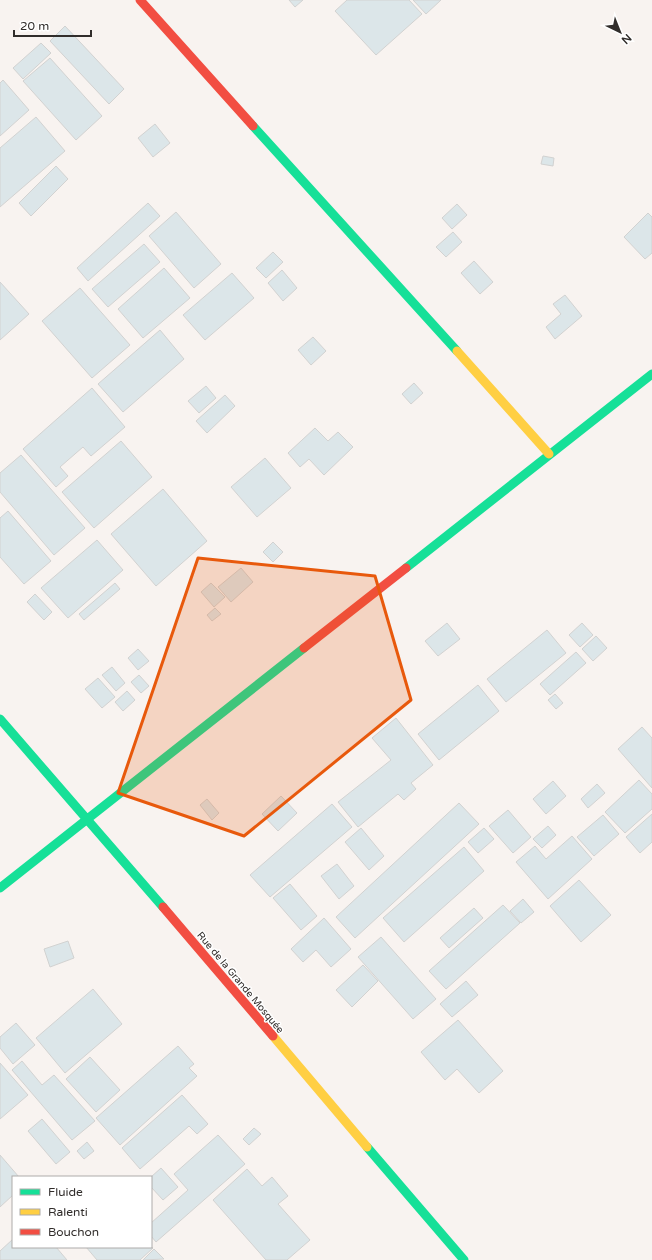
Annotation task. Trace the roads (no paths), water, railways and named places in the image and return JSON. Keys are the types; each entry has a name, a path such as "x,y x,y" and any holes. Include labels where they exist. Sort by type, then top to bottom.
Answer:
{"street":[{"path":"140,0 549,454"},
{"path":"0,888 652,374"},
{"name":"Rue de la Grande Mosquée","path":"0,719 88,819 464,1260"}]}
